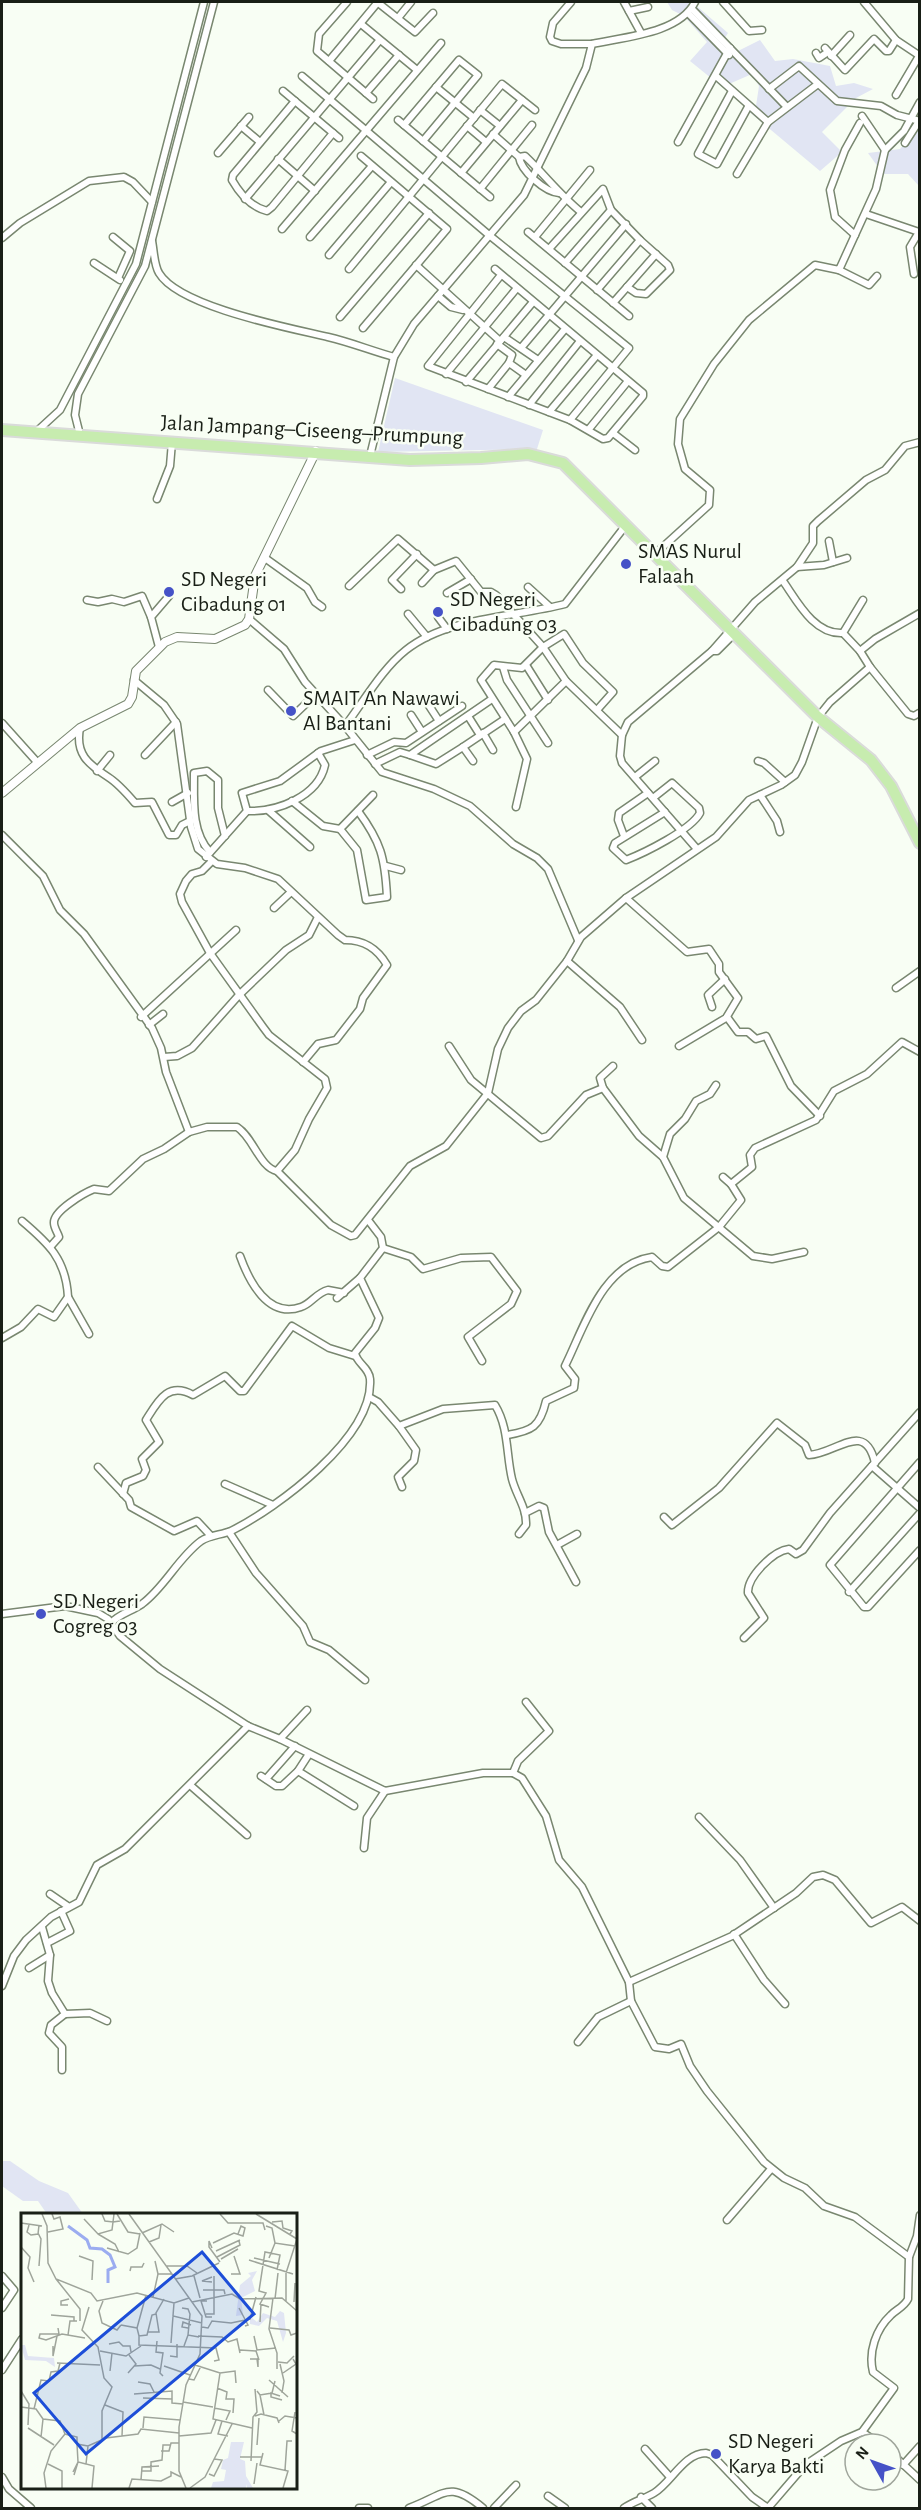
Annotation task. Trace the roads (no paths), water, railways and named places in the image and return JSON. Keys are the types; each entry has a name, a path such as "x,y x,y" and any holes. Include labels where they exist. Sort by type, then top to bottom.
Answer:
{"main road":[{"name":"Jalan Jampang–Ciseeng–Prumpung","path":"2,429 370,456 457,459 540,455 562,463 819,717 881,772 920,843"}],"street":[{"path":"35,432 60,410 136,264 204,2"},
{"path":"80,435 75,415 78,394 145,266 214,2"},
{"path":"347,2 319,33 317,51 374,99"},
{"path":"329,61 378,2 418,32 433,13"},
{"path":"399,18 411,2"},
{"path":"571,2 553,23 550,37 556,44 592,44 668,25 690,11 695,2"},
{"path":"624,2 641,33"},
{"path":"723,2 749,31 762,30"},
{"path":"864,2 896,40 919,56 896,95"},
{"path":"629,10 648,7"},
{"path":"690,11 728,51 736,56 788,107"},
{"path":"361,24 417,70"},
{"path":"816,53 819,58 850,35"},
{"path":"828,52 845,70 874,39 886,51 889,51 896,40"},
{"path":"245,199 379,40"},
{"path":"282,229 441,43"},
{"path":"370,456 393,360 414,324 518,203 534,177 586,68 592,44"},
{"path":"678,142 728,51"},
{"path":"366,93 399,55"},
{"path":"404,125 459,60 477,75 423,141"},
{"path":"769,89 799,66 837,101 881,106 919,121 905,143"},
{"path":"716,75 748,107 768,122"},
{"path":"302,76 489,235 629,348 570,420"},
{"path":"349,269 502,84 535,110"},
{"path":"737,174 768,122 818,84"},
{"path":"436,87 474,118"},
{"path":"283,91 339,138"},
{"path":"732,91 698,154 717,164 748,107"},
{"path":"460,172 522,100"},
{"path":"295,101 260,142 232,180 245,199 254,206 267,211 333,133"},
{"path":"838,270 876,189 885,150 904,131 920,102"},
{"path":"480,110 500,126"},
{"path":"862,116 885,150"},
{"path":"218,153 249,117"},
{"path":"398,120 490,197"},
{"path":"855,235 835,217 830,190 845,150 860,123"},
{"path":"480,189 531,125"},
{"path":"241,126 260,142"},
{"path":"467,126 486,142"},
{"path":"493,134 519,157 520,163 548,192 559,193"},
{"path":"361,156 447,229 363,328"},
{"path":"519,157 525,156 556,185 559,193 566,200 582,212"},
{"path":"279,159 315,191"},
{"path":"310,237 372,166"},
{"path":"535,237 590,170"},
{"path":"161,171 169,171"},
{"path":"2,238 21,223 89,181 102,182 119,176 130,178 152,202"},
{"path":"329,255 391,182"},
{"path":"549,249 602,189 610,209 670,270 646,294 636,293 627,287"},
{"path":"565,263 610,209"},
{"path":"340,317 429,213"},
{"path":"866,214 918,230 919,234 909,247 914,274"},
{"path":"521,348 626,224"},
{"path":"528,232 629,316"},
{"path":"113,237 130,251 118,278"},
{"path":"597,290 640,240"},
{"path":"152,241 161,275 172,285 215,307 285,329 330,337 393,360"},
{"path":"613,303 656,254"},
{"path":"94,263 134,288"},
{"path":"655,554 704,512 709,505 710,490 685,469 678,444 680,419 714,363 749,320 815,265 838,270 869,285 877,276"},
{"path":"416,266 459,302 465,312 500,341 512,355 509,363 488,389"},
{"path":"495,269 643,394 613,433 605,439 570,420 430,368 428,363 465,312 501,275"},
{"path":"446,374 517,288"},
{"path":"438,296 451,307 465,312"},
{"path":"466,382 533,302"},
{"path":"508,397 565,329"},
{"path":"500,341 521,348 538,360"},
{"path":"529,405 580,342"},
{"path":"549,412 597,355"},
{"path":"509,363 526,375"},
{"path":"78,374 86,378"},
{"path":"589,429 628,381"},
{"path":"613,433 635,450"},
{"path":"157,499 169,472 172,442"},
{"path":"697,849 621,760 622,735 631,719 712,651 732,632 755,602 797,567 813,543 813,526 818,521 866,480 885,470 905,446 920,442"},
{"path":"2,793 80,728 128,704 136,671 159,647 177,637 215,639 240,629 249,619 251,588 316,451"},
{"path":"345,726 399,656 427,637 447,629 565,603 627,525"},
{"path":"349,586 398,539 434,570"},
{"path":"829,541 833,562"},
{"path":"401,589 392,580 417,554"},
{"path":"265,558 307,588 315,602 322,607"},
{"path":"797,567 848,558"},
{"path":"422,583 434,570 456,561 483,593 491,592 496,595 543,647 566,681 622,735"},
{"path":"447,593 471,579"},
{"path":"783,581 804,611 818,625 831,632 843,633 860,651 908,714 914,716 919,713"},
{"path":"528,587 550,607"},
{"path":"87,600 98,602 112,599 124,602 142,596 151,617 159,647"},
{"path":"151,617 169,596"},
{"path":"843,633 863,600"},
{"path":"860,651 875,639 920,613"},
{"path":"408,614 427,637"},
{"path":"438,617 447,629"},
{"path":"249,619 284,649 304,682 345,726 382,772 434,789 470,806 513,844 537,858 548,869 578,940"},
{"path":"516,807 527,759 514,732 481,680 492,666 519,669 543,647 564,634 583,663 613,692 597,710"},
{"path":"526,665 548,700"},
{"path":"51,1246 59,1237 54,1224 55,1219 68,1205 94,1189 109,1191 143,1159 164,1149 189,1132 207,1127 237,1127 251,1140 272,1169 277,1171 334,1227 353,1236 410,1166 446,1146 488,1093 498,1049 508,1028 516,1016 536,1000 567,961 578,940 627,898 716,837 742,805 785,782 799,770 819,717 835,697 870,667"},
{"path":"502,668 507,680 548,743"},
{"path":"134,680 164,705 176,722 195,844 209,857 273,876 345,940 357,939 365,943 387,965 363,999 360,1009 336,1040 318,1044 303,1062"},
{"path":"514,732 532,717 566,681"},
{"path":"268,690 292,716 316,694"},
{"path":"410,755 492,699"},
{"path":"426,700 439,721"},
{"path":"367,755 394,742 404,744 462,706"},
{"path":"411,715 422,732"},
{"path":"468,716 494,750"},
{"path":"375,764 400,752 433,765 505,719"},
{"path":"145,755 176,722"},
{"path":"2,723 37,762"},
{"path":"80,728 77,739 89,765 111,778 135,803 152,802 169,835 176,835 182,825 190,822"},
{"path":"248,811 242,794 280,781 318,753 355,740"},
{"path":"464,747 473,761"},
{"path":"277,1171 298,1145 312,1113 327,1088 325,1079 269,1035 210,952 182,902 180,894 190,876 201,873 209,857 248,811 268,810 292,801 314,786 325,765 318,753"},
{"path":"97,771 110,755"},
{"path":"635,777 655,761"},
{"path":"758,761 764,763 785,782"},
{"path":"209,857 201,843 194,812 194,773 207,771 218,780 218,808 225,836"},
{"path":"624,836 618,820 619,813 672,783 699,808 700,813 695,821 626,860 613,846 624,836 628,836 665,812"},
{"path":"172,802 188,792"},
{"path":"340,829 373,795"},
{"path":"759,795 777,821 780,832"},
{"path":"292,801 323,826 340,829 357,850 366,900 387,897 386,866 375,834 358,811"},
{"path":"268,810 310,847"},
{"path":"2,835 43,876 60,910 84,934 141,1017 149,1025 164,1057 166,1072 189,1132"},
{"path":"386,866 401,870"},
{"path":"274,908 291,892"},
{"path":"627,898 687,952 709,949 719,964 719,972 739,999 727,1017 679,1046"},
{"path":"164,1057 177,1056 192,1048 239,994 286,950 304,939 316,925 318,917"},
{"path":"141,1017 236,930"},
{"path":"567,961 620,1007 642,1040"},
{"path":"896,987 920,971"},
{"path":"712,1007 708,995 725,979"},
{"path":"149,1025 163,1014"},
{"path":"727,1017 738,1032 748,1032 756,1039 766,1036 791,1086 820,1116"},
{"path":"731,1184 752,1167 750,1155 755,1148 811,1123 820,1116 834,1091 867,1074 902,1042 920,1052"},
{"path":"449,1046 456,1053 465,1074 542,1138 548,1136 586,1095 603,1088"},
{"path":"613,1066 600,1078 603,1088 639,1136 663,1157 684,1198 753,1256 772,1258 804,1252"},
{"path":"663,1157 670,1134 685,1119 695,1103 710,1094 716,1085"},
{"path":"507,1435 529,1430 543,1415 546,1401 574,1388 575,1379 565,1366 598,1298 619,1273 635,1261 652,1257 662,1266 668,1267 719,1227 741,1200 731,1184 723,1177"},
{"path":"337,1298 360,1278 383,1248 381,1238 368,1220"},
{"path":"22,1221 51,1246 63,1272 68,1296 89,1334"},
{"path":"383,1248 408,1255 423,1269 461,1258 491,1257 517,1291 511,1304 468,1337 482,1361"},
{"path":"240,1256 255,1286 266,1300 278,1309 303,1306 328,1290 344,1293"},
{"path":"355,1356 358,1347 377,1325 379,1318 360,1278"},
{"path":"2,1338 21,1327 38,1309 54,1317 68,1296"},
{"path":"111,1623 145,1601 197,1544 211,1536 229,1532 273,1505 304,1484 323,1466 351,1430 369,1397 369,1372 355,1356 329,1348 292,1326 242,1392 225,1376 195,1394 185,1389 172,1390 157,1402 146,1420 159,1442 142,1459 146,1470 143,1476 128,1482 123,1494"},
{"path":"369,1397 378,1402 416,1450 412,1463 398,1477 402,1487"},
{"path":"399,1426 443,1409 492,1404 497,1407 507,1435 512,1480 525,1513 526,1525 519,1534"},
{"path":"744,1638 764,1617 748,1593 751,1581 780,1552 789,1549 797,1554 803,1550 830,1513 920,1412"},
{"path":"664,1517 672,1525 706,1500 775,1424 782,1425 805,1445 809,1455 854,1441 863,1442 872,1450 873,1464 920,1508"},
{"path":"920,1462 831,1562 831,1568 849,1592 864,1607 868,1607 920,1550"},
{"path":"98,1467 123,1494 131,1507 174,1531 196,1521 211,1536"},
{"path":"225,1484 273,1505"},
{"path":"525,1513 539,1506 544,1508 548,1527 576,1582"},
{"path":"849,1592 920,1513"},
{"path":"914,1520 920,1525"},
{"path":"229,1532 256,1573 303,1626 310,1642 329,1650 365,1680"},
{"path":"557,1545 577,1534"},
{"path":"2,1614 65,1605 98,1613 111,1623 120,1636 160,1669 248,1726 295,1746 385,1791 483,1773 513,1773 525,1781 542,1807 550,1826 559,1860 582,1887 629,1983 631,2001 655,2047 669,2049 681,2044 693,2071 707,2091 771,2169 788,2181 806,2188 824,2206 855,2217 909,2257"},
{"path":"513,1773 518,1761 549,1731 526,1702"},
{"path":"280,1739 307,1710"},
{"path":"2,1986 14,1956 26,1940 83,1896 97,1865 125,1849 248,1726"},
{"path":"295,1746 263,1777 276,1786 282,1786 298,1771 309,1754"},
{"path":"298,1771 354,1806"},
{"path":"190,1785 247,1835"},
{"path":"364,1848 367,1818 385,1791"},
{"path":"699,1817 735,1854 774,1908"},
{"path":"629,1983 734,1934 796,1893 809,1880 823,1875 835,1880 871,1923 902,1907 919,1920"},
{"path":"50,1894 69,1906"},
{"path":"47,1943 70,1932 61,1911"},
{"path":"42,1927 50,1955 48,1981 65,2014"},
{"path":"734,1934 764,1980 785,2004"},
{"path":"29,1968 50,1955"},
{"path":"578,2042 598,2017 631,2001"},
{"path":"65,2014 90,2013 107,2020"},
{"path":"62,2070 62,2047 49,2033 51,2025 65,2014"},
{"path":"727,2220 771,2169"},
{"path":"862,2432 894,2388 873,2372 872,2355 875,2338 882,2326 909,2299 909,2257 917,2236 920,2215"},
{"path":"2,2276 14,2290 2,2308"},
{"path":"2,2370 21,2340"},
{"path":"624,2508 641,2497 653,2494 670,2477 702,2453 710,2454 752,2497 769,2508 805,2465 843,2440"},
{"path":"920,2446 903,2465 920,2480"},
{"path":"645,2449 670,2477"},
{"path":"2,2477 9,2489 30,2508"},
{"path":"494,2508 516,2485"},
{"path":"409,2508 423,2504 438,2494 455,2491 464,2493 483,2508"},
{"path":"548,2496 565,2508"},
{"path":"641,2497 652,2508"},
{"path":"359,2508 368,2508"}],"place":[{"name":"SMAS Nurul Falaah","path":"626,564"},
{"name":"SD Negeri Cibadung 01","path":"169,592"},
{"name":"SD Negeri Cibadung 03","path":"438,612"},
{"name":"SMAIT An Nawawi Al Bantani","path":"291,711"},
{"name":"SD Negeri Cogreg 03","path":"41,1614"},
{"name":"SD Negeri Karya Bakti","path":"716,2454"}]}
